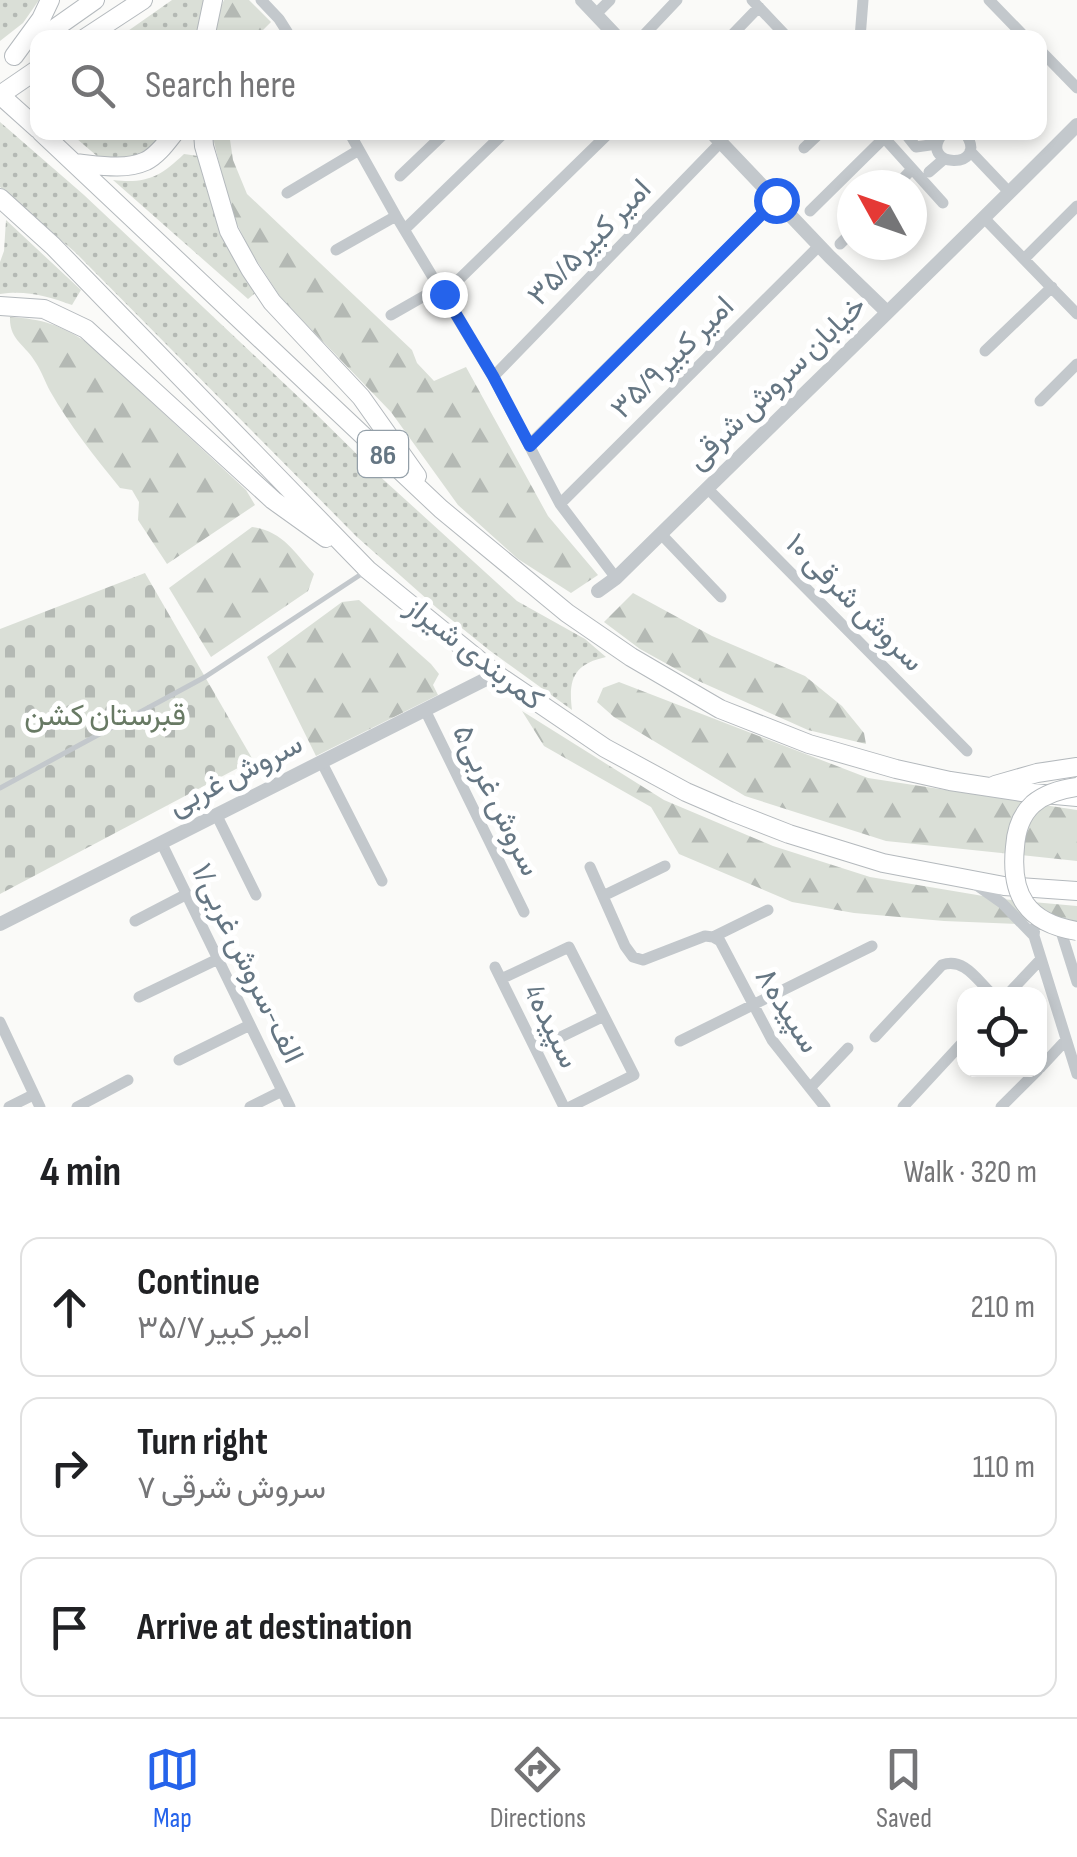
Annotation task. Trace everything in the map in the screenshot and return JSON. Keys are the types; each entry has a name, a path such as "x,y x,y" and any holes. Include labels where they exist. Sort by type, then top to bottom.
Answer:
{"main road":[{"path":"32,30 50,0"},
{"path":"53,30 96,0"},
{"path":"97,30 142,0"},
{"path":"207,30 213,0"},
{"path":"7,61 30,33"},
{"path":"7,61 30,46"},
{"path":"0,95 30,75"},
{"name":"86","path":"0,95 30,122"},
{"name":"86","path":"49,140 440,508 567,612 630,657 720,709 827,749 985,788 1077,797"},
{"path":"74,163 117,167 146,161 168,140"},
{"path":"204,140 229,231 250,270 272,302 361,398 440,508"},
{"name":"کمربندی شیراز","path":"0,198 54,246 368,570 496,674 605,748 701,798 789,834 884,864 1004,886 1077,891"},
{"path":"0,306 44,309 86,329 273,500 368,570"},
{"path":"985,788 1037,773 1077,767"},
{"path":"1073,936 1032,911 1019,897 1014,858 1021,820 1033,804 1050,794 1077,787"}],"street":[{"path":"260,0 286,30"},
{"path":"582,0 607,30"},
{"path":"596,14 610,0"},
{"path":"648,30 676,0"},
{"path":"861,30 864,0"},
{"path":"991,1 1018,30"},
{"path":"735,30 755,4 779,30"},
{"path":"1047,57 1077,88"},
{"name":"خیابان سروش شرقی","path":"598,591 616,578 1077,126"},
{"path":"354,140 493,376 560,504 616,578"},
{"path":"400,176 438,140"},
{"path":"405,229 491,140"},
{"path":"391,315 442,291 602,140"},
{"name":"امیر کبیر۳۵/۵","path":"493,376 713,140"},
{"path":"719,140 887,312"},
{"path":"804,148 812,140"},
{"path":"852,170 878,140"},
{"path":"886,140 943,202"},
{"path":"910,140 916,147 935,140"},
{"path":"941,140 944,158"},
{"path":"944,158 958,162 967,156 970,140"},
{"path":"288,193 360,150"},
{"path":"970,151 1009,192"},
{"path":"929,172 944,158"},
{"path":"810,211 837,186"},
{"path":"530,446 776,200"},
{"path":"1024,259 1077,206"},
{"path":"336,250 396,216"},
{"path":"985,218 1077,314"},
{"name":"امیر کبیر۳۵/۹","path":"560,504 820,246"},
{"path":"985,351 1052,288"},
{"path":"1040,400 1077,364"},
{"name":"سروش شرقی ۱۰","path":"707,488 967,751"},
{"path":"661,534 722,597"},
{"name":"سروش غربی","path":"0,924 496,674"},
{"name":"سروش غربی۵","path":"425,710 524,912"},
{"path":"321,762 382,881"},
{"path":"216,814 256,896"},
{"name":"۱/الف-سروش غربی","path":"161,842 290,1106"},
{"path":"603,896 665,866"},
{"path":"590,867 625,946 633,957 642,960 705,936 713,937 768,910"},
{"path":"967,880 1002,903 1034,936"},
{"path":"135,921 187,894"},
{"path":"1077,982 1073,936 1053,921 1044,921 1035,927 1034,936 1077,1074"},
{"name":"سپیده۸","path":"713,937 720,942 772,1040 824,1107"},
{"name":"4سپیده","path":"567,1107 498,973 569,946 604,1016"},
{"path":"680,1041 872,946"},
{"path":"140,997 218,959"},
{"path":"1015,987 1041,959"},
{"path":"874,1037 942,965 952,961 961,964 985,987"},
{"path":"536,1049 604,1016 634,1075 567,1107"},
{"path":"0,1022 40,1107"},
{"path":"180,1060 250,1024"},
{"path":"1047,1059 1066,1040"},
{"path":"810,1088 848,1048"},
{"path":"906,1105 957,1049"},
{"path":"1001,1107 1029,1077"},
{"path":"77,1107 128,1080"},
{"path":"250,1107 282,1091"},
{"path":"9,1107 33,1095"}],"lane":[{"path":"0,788 205,677 368,570"}],"green space":[{"path":"0,0 39,0 23,23 0,41"},
{"path":"172,0 208,0 203,30 129,30"},
{"path":"224,0 249,0 271,22 263,30 215,30"},
{"path":"0,122 84,195 375,472 517,601 585,639 606,657 575,674 572,710 489,650 357,537 76,253 0,187"},
{"path":"78,140 163,140 148,156 113,164"},
{"path":"214,140 230,140 233,160 247,194 412,350 417,363 434,381 466,367 548,516 598,575 571,593 518,559 458,505 391,412 281,298 230,210"},
{"path":"184,154 205,157 259,290 248,299 113,180 152,177"},
{"path":"6,220 81,290 72,305 36,295 0,294"},
{"path":"10,317 51,324 88,343 246,490 255,505 167,564 138,520 139,502 132,490 120,488 74,429 36,363 15,337"},
{"path":"252,527 280,538 314,574 308,591 211,657 169,588"},
{"name":"قبرستان کشن","path":"145,573 253,760 0,894 0,629"},
{"path":"633,593 712,636 805,676 842,706 864,733 866,744 808,730 694,679 640,649 604,622"},
{"path":"359,600 431,664 439,674 433,685 438,695 316,756 267,657 342,602"},
{"path":"619,682 868,778 1077,810 1077,861 886,841 745,796 614,717 597,702 603,688"},
{"path":"522,711 664,800 773,846 870,877 1001,899 1077,906 1077,930 1048,912 1019,924 854,913 792,902 679,854 651,807 544,746"}],"route":[{"path":"444,294 530,446 776,200"}]}
